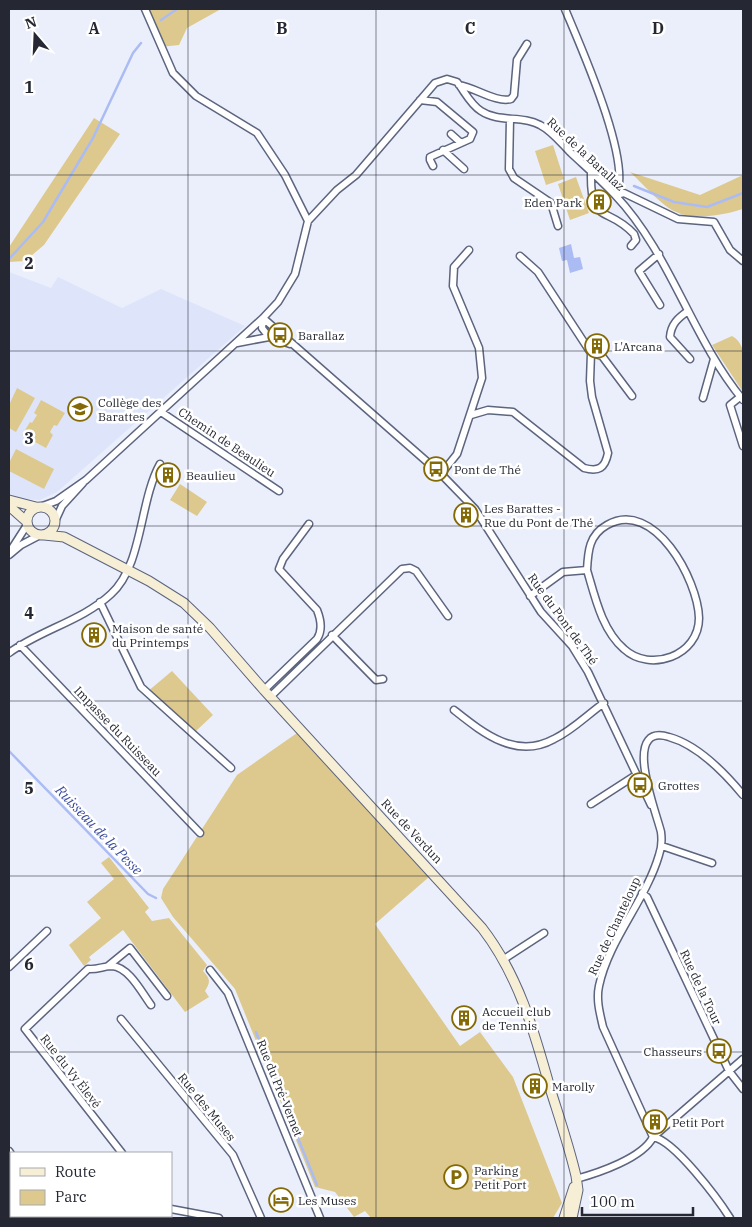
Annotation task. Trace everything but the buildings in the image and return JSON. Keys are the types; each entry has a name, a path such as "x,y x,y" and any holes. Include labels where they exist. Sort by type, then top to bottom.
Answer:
{"main road":[{"path":"9,500 50,510 56,521 50,532 42,535 30,531 27,523 9,506"},
{"path":"27,523 30,512 38,507"},
{"name":"Rue de Verdun","path":"56,521 68,533 118,561 126,569"},
{"name":"Rue de Verdun","path":"42,535 64,537 126,569 184,603 210,628 270,697 456,897 482,928 504,959 518,989 538,1043 576,1180 577,1199 572,1218"},
{"path":"564,1218 576,1180"}],"street":[{"path":"145,9 173,73 196,96 257,134 285,175 308,221"},
{"path":"565,9 615,143 620,179 616,196 624,194 678,218 714,222 730,250 743,261"},
{"path":"38,507 56,501 86,480 263,318 295,274 308,221 337,190 356,174 435,83 442,80 454,80 460,85 472,87 504,100 511,99 514,95 518,60 527,44"},
{"name":"Rue de la Barallaz","path":"460,85 480,111 499,118 530,121 546,128 616,196 643,228 659,254 714,359 742,398"},
{"path":"420,100 437,102 470,128 473,136 430,157 433,166"},
{"path":"510,119 509,168 514,178 551,203 558,226"},
{"path":"451,134 461,143"},
{"path":"443,150 464,169"},
{"path":"591,172 591,196 594,205 599,212 634,234 636,240 630,246"},
{"path":"441,474 457,454 482,378 482,364 478,348 458,303 453,275 454,267 468,250"},
{"path":"659,254 639,271 652,297 660,305"},
{"path":"470,415 488,410 513,412 584,468 594,471 601,469 606,463 608,453 592,397 590,381 591,353 538,272 520,256"},
{"path":"272,308 273,327"},
{"path":"688,311 677,319 671,328 670,337 690,359"},
{"path":"234,344 269,337 262,328 263,318"},
{"name":"Rue du Pont de Thé","path":"263,318 441,474 475,509 541,612 572,646 604,703 653,808"},
{"name":"Rue du Pont de Thé","path":"269,337 298,347"},
{"path":"591,353 602,356 632,396"},
{"path":"703,398 714,359"},
{"path":"742,398 730,405 743,446"},
{"name":"Chemin de Beaulieu","path":"162,412 279,491"},
{"path":"9,653 111,594 126,569 137,538 145,501 160,464"},
{"path":"56,521 62,506 77,492 86,480"},
{"path":"619,519 630,519 648,526 675,554 686,570 696,594 699,622 696,634 690,644 678,654 661,660 642,660 632,655 617,642 604,620 587,570 589,548 595,534 602,528 619,519"},
{"path":"9,554 27,523"},
{"path":"264,690 321,633 320,617 317,610 279,569 283,559 309,524"},
{"path":"9,554 21,545 42,535"},
{"path":"270,697 402,569 410,568 416,571 448,616"},
{"path":"530,596 562,572 587,570"},
{"path":"100,602 141,687 231,768"},
{"path":"332,635 376,680 382,679"},
{"name":"Impasse du Ruisseau","path":"20,645 200,832"},
{"path":"454,710 478,729 500,742 531,746 554,740 604,703"},
{"path":"712,863 662,846 661,833 653,808 644,760 644,747 655,736 665,735 676,739 717,766 743,795"},
{"path":"591,804 636,775"},
{"name":"Rue de Chanteloup","path":"653,1136 603,1027 598,1001 599,987 604,969 655,867 662,846"},
{"name":"Rue de la Tour","path":"642,893 647,897 729,1071 743,1089"},
{"path":"9,967 47,931"},
{"path":"504,959 544,933"},
{"path":"107,967 130,948 167,996"},
{"path":"107,967 115,966 126,971 151,1005"},
{"name":"Rue du Vy Élevé","path":"107,967 96,970 88,969 25,1029 121,1152"},
{"name":"Rue du Pré-Vernet","path":"210,970 228,993 320,1218"},
{"name":"Rue des Muses","path":"121,1019 232,1155 261,1218"},
{"path":"576,1180 640,1153 646,1148 653,1136 743,1059"},
{"path":"653,1136 667,1142 718,1199 730,1218"},
{"path":"314,1218 316,1208"},
{"path":"172,1209 219,1218"}],"shaded area":[{"name":"Collège des Barattes","path":"9,272 51,288 58,277 122,308 161,289 245,326 57,492 40,500 23,499 9,494"}],"green space":[{"path":"149,9 221,9 187,28 179,45 160,47"},
{"path":"94,118 120,134 44,245 25,261 9,262 9,247"},
{"path":"553,145 564,179 546,185 535,151"},
{"path":"630,172 700,195 743,175 743,209 708,216 682,214 663,204"},
{"path":"576,177 589,213 570,220 558,184"},
{"path":"732,336 738,340 743,353 743,392 712,345"},
{"path":"17,388 35,398 16,432 9,428 9,405"},
{"path":"41,400 65,413 57,426 54,425 50,432 53,435 46,448 22,435 37,415 34,413"},
{"path":"16,449 54,469 44,489 9,471 9,463"},
{"path":"180,484 207,502 197,516 170,500"},
{"path":"172,671 213,715 196,731 147,692"},
{"path":"297,733 429,877 375,924 460,1046 480,1032 513,1077 562,1203 553,1218 371,1218 365,1211 354,1217 335,1192 315,1187 235,989 173,917 161,898 163,889 237,775"},
{"path":"109,857 149,908 145,912 152,921 169,918 207,965 203,971 209,980 205,991 209,997 185,1012 123,930 89,957 91,960 84,966 69,945 101,918 87,902 114,879 101,863"}],"water":[{"path":"571,244 574,258 580,257 583,269 570,273 567,260 562,261 559,248"}],"waterway":[{"path":"161,20 177,9"},
{"path":"9,259 43,222 93,138 133,53 141,43"},
{"path":"634,186 674,202 707,207 743,193"},
{"name":"Ruisseau de la Pesse","path":"9,751 148,894 156,898"},
{"name":"Ruisseau de la Pesse","path":"256,1032 276,1084"},
{"name":"Ruisseau de la Pesse","path":"278,1089 317,1185"}],"place":[{"name":"Eden Park","path":"599,202"},
{"name":"Barallaz","path":"280,335"},
{"name":"L'Arcana","path":"597,346"},
{"name":"Collège des Barattes","path":"80,409"},
{"name":"Pont de Thé","path":"436,469"},
{"name":"Beaulieu","path":"168,475"},
{"name":"Les Barattes - Rue du Pont de Thé","path":"466,515"},
{"name":"Maison de santé du Printemps","path":"94,635"},
{"name":"Grottes","path":"640,785"},
{"name":"Accueil club de Tennis","path":"464,1018"},
{"name":"Chasseurs","path":"719,1051"},
{"name":"Marolly","path":"535,1086"},
{"name":"Petit Port","path":"655,1122"},
{"name":"Parking Petit Port","path":"456,1177"},
{"name":"Les Muses","path":"281,1200"}]}
